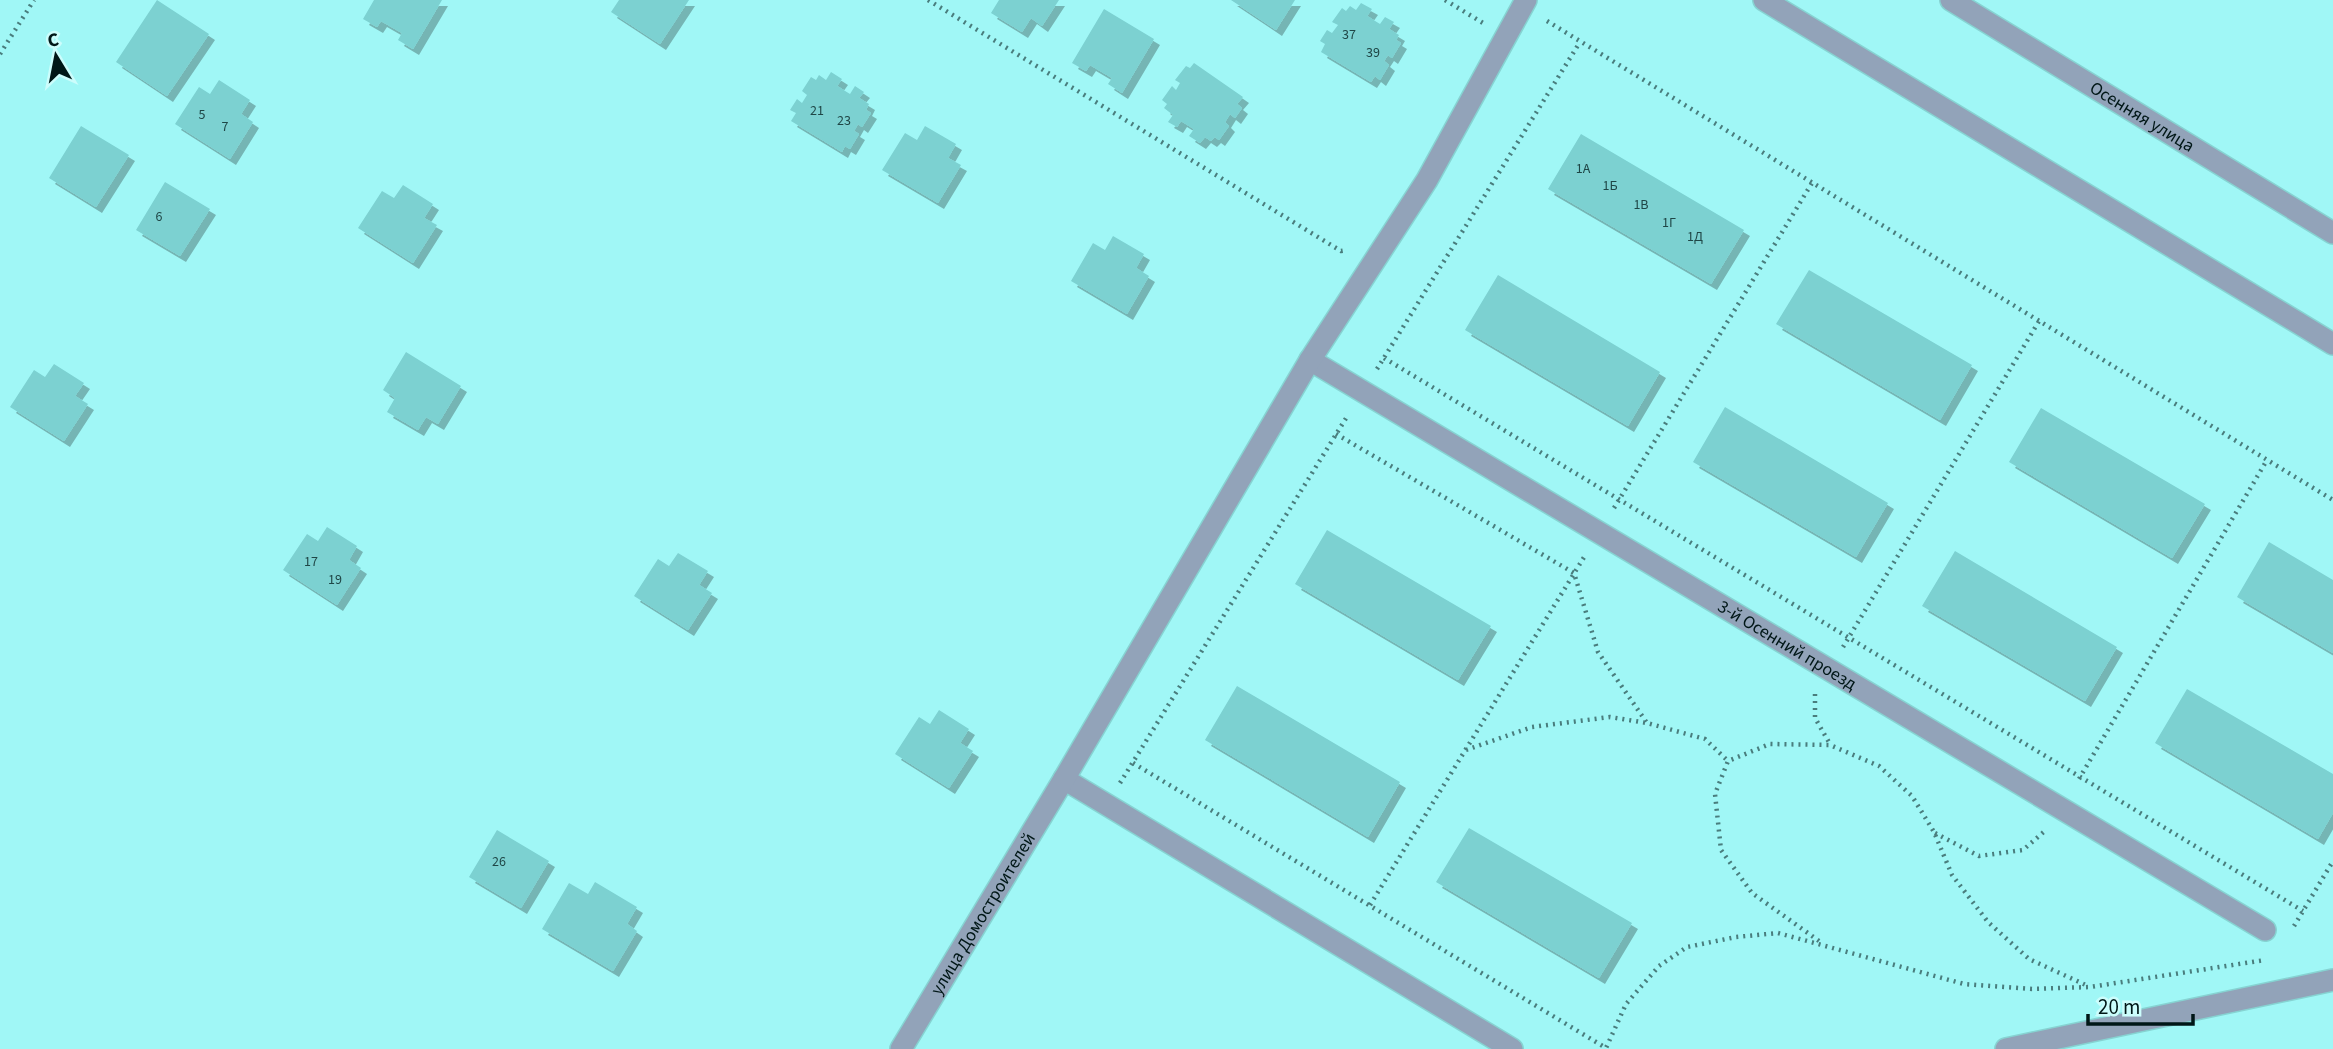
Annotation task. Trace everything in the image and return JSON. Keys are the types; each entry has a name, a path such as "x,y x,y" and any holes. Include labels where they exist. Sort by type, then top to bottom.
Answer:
{"street":[{"path":"1764,0 2333,344"},
{"name":"Осенняя улица","path":"1951,0 2333,233"},
{"name":"улица Домостроителей","path":"901,1049 1064,779 1310,360 1427,180 1525,3"},
{"name":"3-й Осенний проезд","path":"1310,360 2265,930"},
{"path":"1064,779 1511,1049"},
{"path":"2006,1049 2333,979"}],"path":[{"path":"0,54 34,0"},
{"path":"928,0 1340,251 1359,249"},
{"path":"1445,0 1506,36"},
{"path":"1525,3 1580,42 2333,500"},
{"path":"1107,804 1580,42"},
{"path":"1830,745 1815,718 1815,694 2039,321"},
{"path":"1384,358 2303,911"},
{"path":"1336,434 1574,573 1598,652 1647,723"},
{"path":"1934,832 1979,856 2023,850 2044,833 2080,777 2267,460"},
{"path":"1466,750 1532,727 1610,717 1647,723 1705,739 1728,761"},
{"path":"1823,943 1752,893 1721,850 1715,794 1728,761 1770,744 1830,745 1879,766 1912,796 1934,832 1952,875 1988,922 2029,959 2090,986"},
{"path":"1133,762 1606,1048 1626,1004 1659,966 1686,947 1736,937 1779,933 1964,984 2032,989 2090,986 2274,959"},
{"path":"2288,935 2333,861"}],"building":[{"path":"157,0 209,34 167,96 116,62"},
{"path":"374,0 442,0 413,49 398,40 402,33 381,21 377,27 363,19"},
{"path":"619,0 689,0 660,44 611,12"},
{"path":"999,0 1059,0 1042,26 1031,18 1022,32 991,13"},
{"path":"1231,0 1295,0 1276,30"},
{"path":"1361,3 1372,9 1367,16 1380,24 1385,17 1394,22 1389,29 1399,35 1396,40 1401,43 1392,58 1388,55 1384,61 1389,65 1380,80 1375,76 1371,82 1321,52 1325,44 1320,41 1327,30 1332,33 1338,25 1332,22 1342,8 1346,11 1350,6 1356,10"},
{"path":"1104,9 1154,39 1122,93 1108,84 1112,78 1090,65 1086,71 1072,63"},
{"path":"1194,63 1243,97 1237,104 1242,108 1235,118 1230,114 1225,122 1229,126 1219,140 1215,137 1211,141 1205,137 1200,143 1189,136 1194,129 1181,121 1177,127 1168,122 1173,115 1164,108 1167,104 1162,100 1172,86 1176,90 1180,83 1175,80 1186,66 1190,68"},
{"path":"831,72 842,79 837,86 850,94 855,86 864,92 859,98 869,104 866,110 871,113 862,127 858,124 854,131 859,134 850,149 845,146 842,152 791,121 796,113 790,110 797,99 802,103 807,95 802,91 811,77 816,80 819,75 826,80"},
{"path":"219,80 250,100 241,114 253,122 230,159 175,124 199,87 210,94"},
{"path":"81,126 129,155 96,207 49,178"},
{"path":"925,126 956,144 948,158 961,165 938,203 882,170 905,133 917,140"},
{"path":"1581,134 1744,230 1711,284 1548,189"},
{"path":"165,182 210,209 180,256 136,230"},
{"path":"403,185 433,204 424,218 437,225 413,263 358,228 382,191 394,198"},
{"path":"1113,236 1144,254 1136,268 1149,276 1127,314 1071,281 1093,243 1105,250"},
{"path":"1809,270 1972,365 1940,420 1776,324"},
{"path":"1498,275 1660,372 1628,426 1465,330"},
{"path":"406,352 461,386 438,424 426,417 418,430 387,412 395,398 383,390"},
{"path":"54,364 84,383 75,396 88,404 64,441 10,407 34,370 45,377"},
{"path":"1725,407 1888,503 1856,557 1693,462"},
{"path":"2041,408 2205,504 2172,558 2009,462"},
{"path":"327,527 357,546 349,560 361,568 337,605 283,570 307,534 318,541"},
{"path":"1327,530 1491,626 1458,680 1295,584"},
{"path":"2269,542 2333,580 2333,653 2237,597"},
{"path":"1955,551 2117,647 2085,701 1922,606"},
{"path":"678,553 708,571 699,585 712,593 688,630 634,596 658,559 669,566"},
{"path":"1237,686 1400,782 1368,837 1205,740"},
{"path":"2187,689 2333,774 2333,813 2318,839 2155,743"},
{"path":"939,710 969,729 960,743 973,751 949,788 895,754 919,717 930,724"},
{"path":"1469,828 1632,923 1599,978 1436,882"},
{"path":"497,830 549,861 521,908 469,877"},
{"path":"595,882 637,907 627,924 637,931 613,971 542,929 569,883 588,894"}]}
